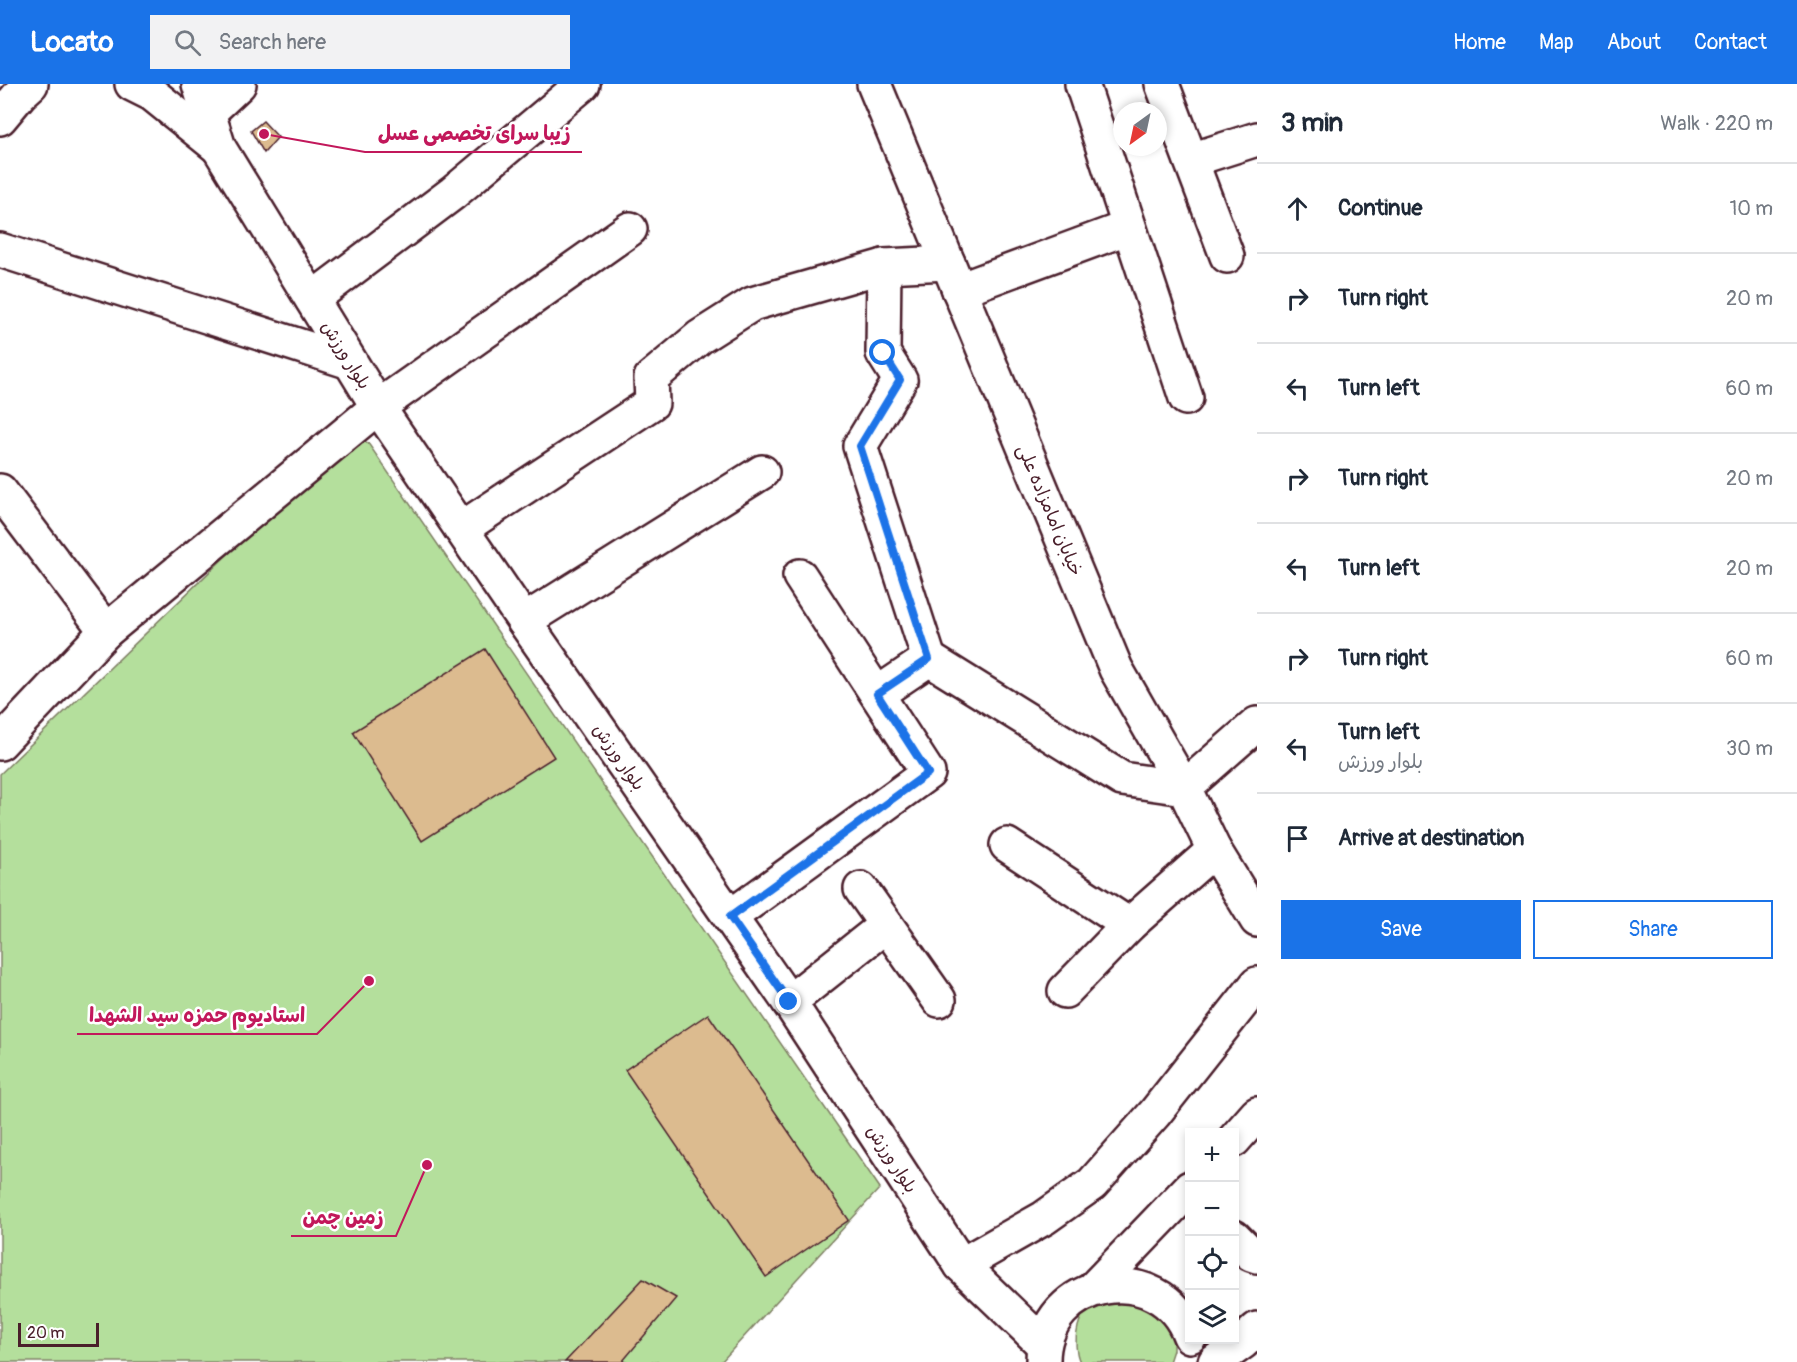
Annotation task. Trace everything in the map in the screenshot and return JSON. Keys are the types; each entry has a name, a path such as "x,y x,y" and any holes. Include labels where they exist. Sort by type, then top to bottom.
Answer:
{"street":[{"path":"0,118 31,84"},
{"path":"132,84 152,94 219,148"},
{"path":"219,148 204,99 239,84"},
{"path":"312,299 453,193 583,84"},
{"name":"خیابان امامزاده علی","path":"874,84 1116,669 1184,788 1214,850 1257,920"},
{"path":"1082,84 1185,398"},
{"path":"1162,84 1227,256"},
{"path":"1191,160 1257,139"},
{"name":"بلوار ورزش","path":"219,148 378,407 789,1002 961,1264 1042,1357"},
{"path":"461,529 652,403 651,378 700,337 752,304 884,266 954,276 1129,227"},
{"path":"0,743 106,631 378,407 630,229"},
{"path":"0,249 350,362"},
{"path":"884,266 883,353 900,380 860,446 929,659 1122,779 1184,788 1257,724"},
{"path":"524,621 762,472"},
{"path":"0,492 106,631"},
{"path":"730,917 928,773 800,576"},
{"path":"877,694 929,659"},
{"path":"1007,845 1129,925"},
{"path":"1065,991 1129,925 1214,850"},
{"path":"861,889 939,1000"},
{"path":"789,1002 886,925"},
{"path":"961,1264 1044,1218 1092,1184 1155,1113 1257,984"},
{"path":"1239,1134 1257,1114"},
{"path":"1093,1289 1185,1193"},
{"path":"1239,1242 1251,1254 1257,1256"},
{"path":"1042,1357 1051,1324 1078,1296 1093,1289 1119,1285 1145,1290 1168,1303 1185,1323"},
{"path":"1215,1362 1257,1329"},
{"path":"1192,1344 1194,1362"}],"green space":[{"path":"357,438 368,443 880,1188 721,1362 0,1362 0,774 347,439"},
{"path":"1143,1297 1173,1333 1173,1350 1169,1362 1080,1362 1076,1336 1086,1310 1092,1304 1100,1301"}],"building":[{"path":"263,121 278,137 264,153 251,131"},
{"path":"485,649 554,757 422,841 353,732"},
{"path":"708,1014 849,1220 766,1277 625,1070"},
{"path":"643,1279 676,1298 622,1362 565,1362"}],"place":[{"name":"زیبا سرای تخصصی عسل","path":"264,134"},
{"name":"استادیوم حمزه سید الشهدا","path":"369,981"},
{"name":"زمین چمن","path":"427,1165"}],"route":[{"path":"789,1002 730,917 928,773 877,694 929,659 860,446 900,380 883,353"}]}
